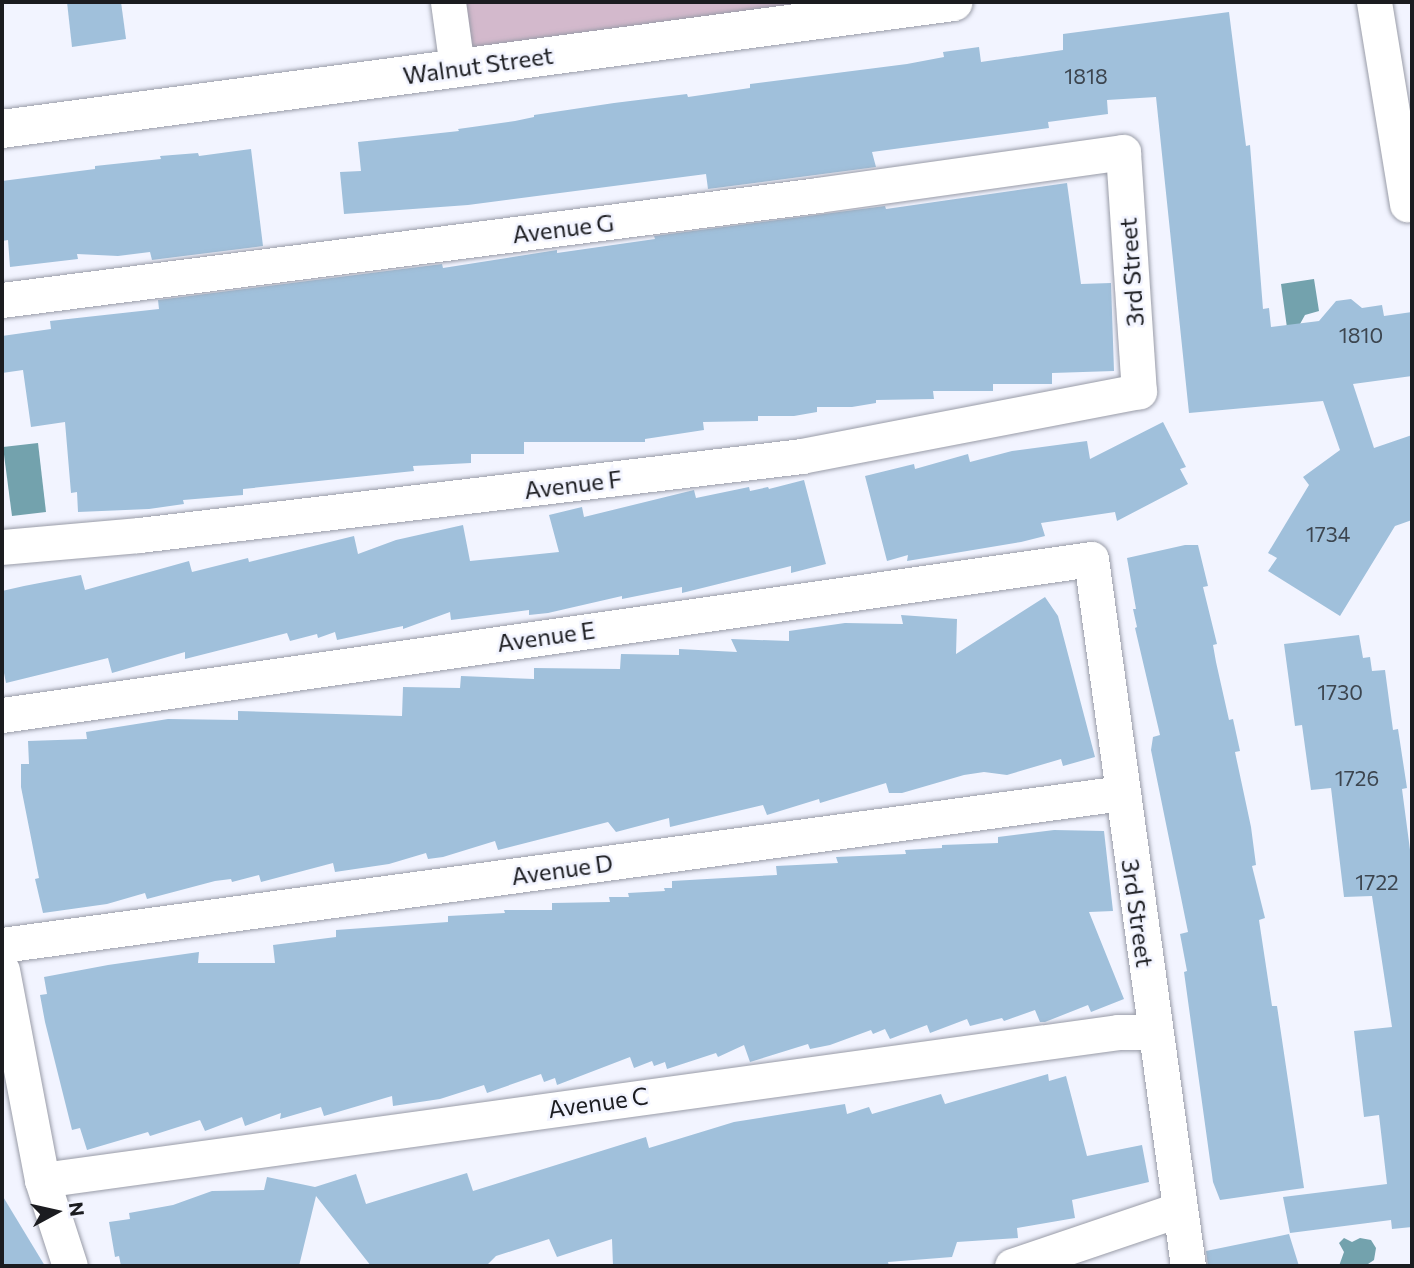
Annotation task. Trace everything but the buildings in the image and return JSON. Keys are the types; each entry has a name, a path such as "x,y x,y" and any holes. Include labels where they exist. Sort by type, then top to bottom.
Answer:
{"street":[{"path":"448,2 457,68"},
{"name":"Walnut Street","path":"2,129 954,2"},
{"path":"1374,2 1407,204"},
{"name":"Avenue G","path":"2,300 818,195 1123,152"},
{"name":"3rd Street","path":"1123,152 1139,391"},
{"name":"Avenue F","path":"2,547 139,535 802,456 1139,391"},
{"name":"3rd Street","path":"1091,559 1188,1266"},
{"name":"Avenue E","path":"2,715 1091,559"},
{"name":"Avenue D","path":"2,945 1122,793"},
{"path":"2,970 42,1180 70,1266"},
{"name":"Avenue C","path":"42,1180 1091,1035 1155,1032"},
{"path":"1012,1266 1180,1209"}],"shaded area":[{"path":"456,2 902,2 464,60"}],"water":[{"path":"1314,279 1319,311 1305,315 1288,335 1281,284"},
{"path":"38,443 46,512 12,516 3,447"},
{"path":"1344,1238 1352,1242 1360,1238 1371,1240 1376,1248 1374,1260 1365,1266 1339,1266 1344,1252 1339,1243"}]}
